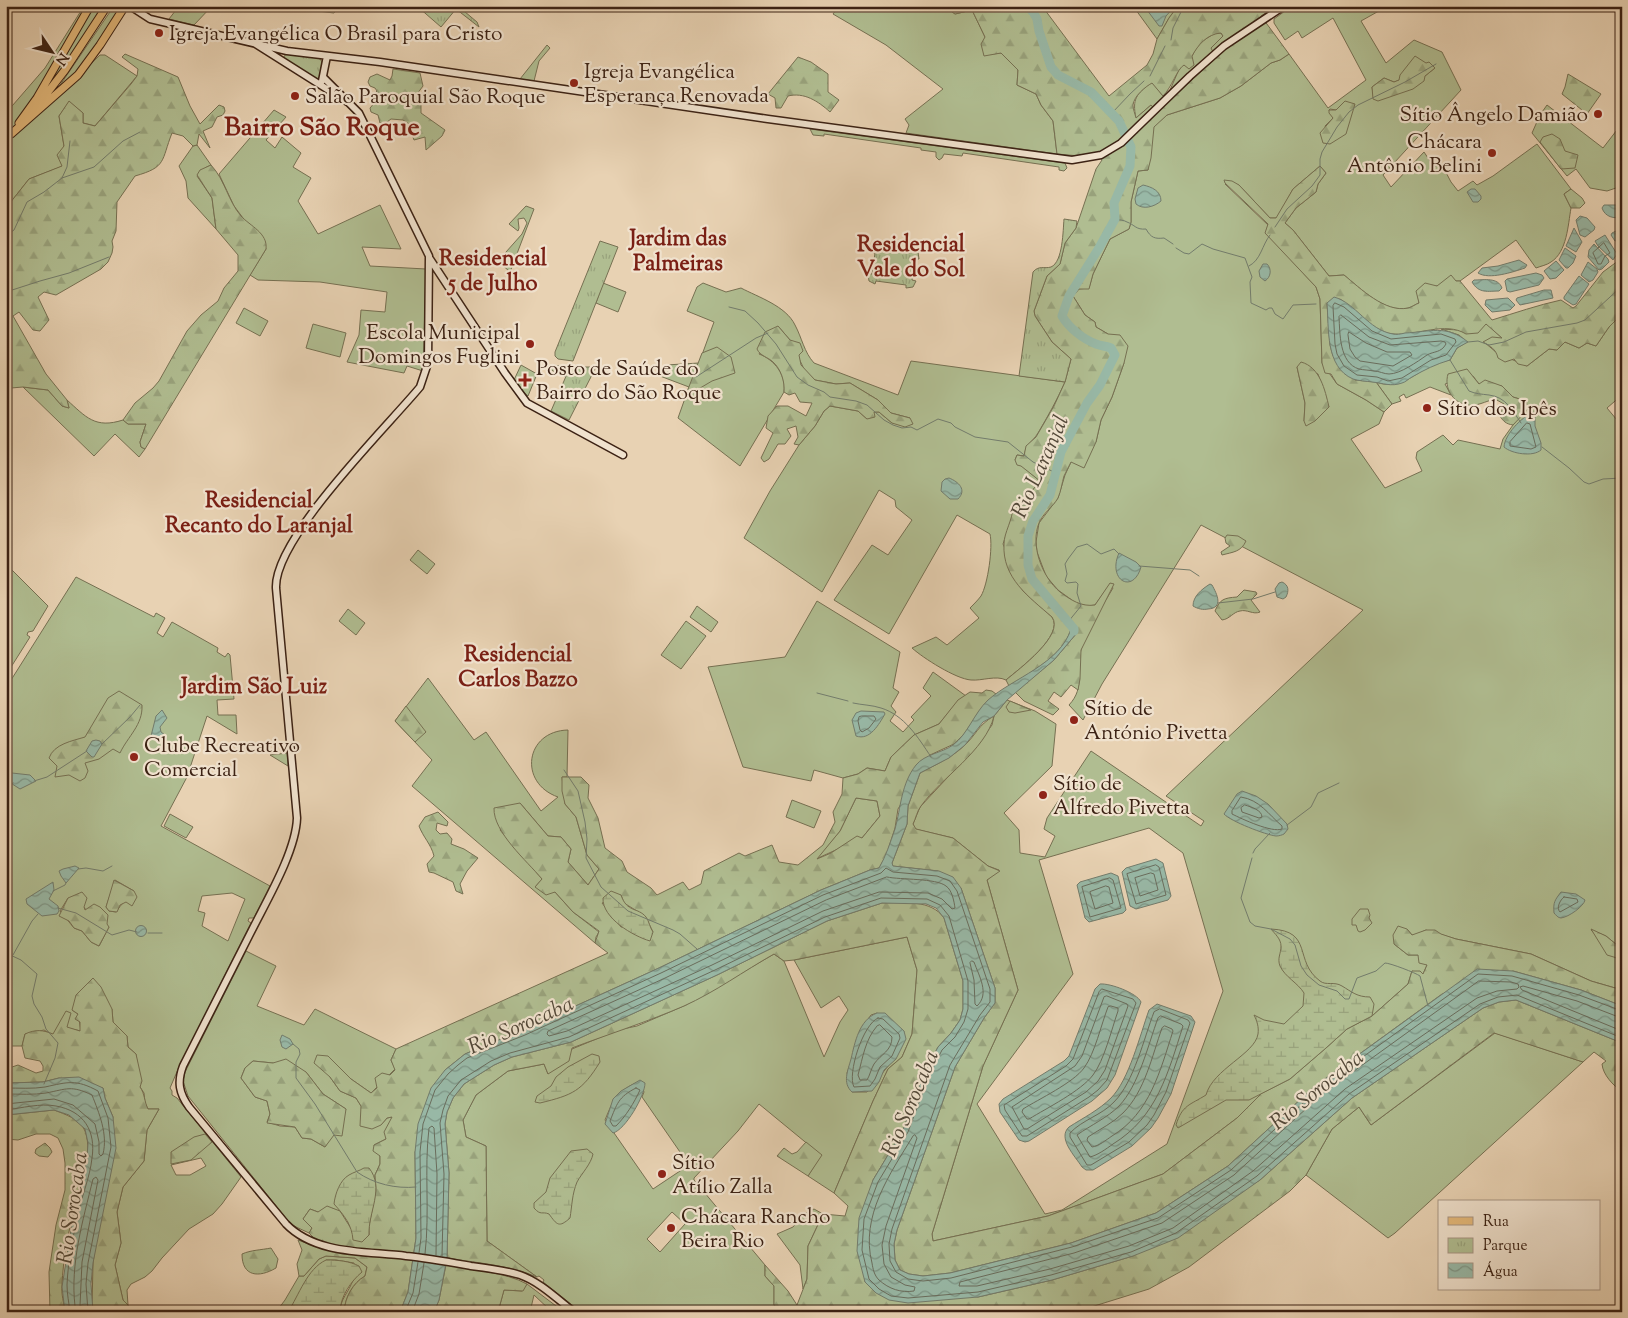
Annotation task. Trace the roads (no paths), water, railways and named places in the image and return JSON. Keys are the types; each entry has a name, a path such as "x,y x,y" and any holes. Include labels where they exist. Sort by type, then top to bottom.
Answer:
{"main road":[{"path":"8,136 33,104 90,6"},
{"path":"8,136 37,106 56,82 107,6"},
{"path":"8,136 78,75 100,46 125,6"}],"street":[{"path":"130,6 150,19 284,50 1066,160 1095,157 1121,143 1224,46 1284,6"},
{"path":"254,43 349,103"},
{"path":"280,60 280,54 284,50"},
{"path":"318,84 324,78 327,56"},
{"path":"324,78 359,113 438,274 527,403 623,455"},
{"path":"429,258 428,363 422,386 311,514 278,569 276,588 297,828 296,836 257,920 183,1066 179,1086 182,1096 195,1114 274,1210 299,1235 325,1245 351,1250 407,1256 520,1275 537,1283 574,1312"},
{"path":"429,277 438,274"}],"water":[{"path":"1144,6 1175,6 1166,16 1162,26 1159,26"},
{"path":"1143,185 1155,190 1161,201 1148,207 1136,204 1135,199 1138,188"},
{"path":"1475,189 1481,196 1478,202 1473,202 1467,192"},
{"path":"1604,205 1622,205 1622,217 1616,218 1608,215 1603,211"},
{"path":"1580,216 1587,218 1595,227 1585,237 1580,235 1576,220"},
{"path":"1574,228 1582,242 1576,252 1566,246"},
{"path":"1622,228 1622,239 1615,241 1611,235 1612,233"},
{"path":"1605,235 1617,254 1613,260 1595,241"},
{"path":"1594,244 1609,262 1599,270 1588,257 1589,250"},
{"path":"1565,248 1576,256 1568,268 1559,260"},
{"path":"1519,260 1527,265 1525,268 1495,276 1478,273 1482,268"},
{"path":"1556,261 1564,270 1556,278 1550,279 1544,271"},
{"path":"1588,262 1598,272 1593,280 1589,282 1581,275"},
{"path":"1263,264 1269,266 1270,271 1269,277 1265,281 1260,277 1259,271"},
{"path":"1536,273 1544,278 1539,285 1510,292 1507,291 1505,281 1507,279"},
{"path":"1579,276 1589,284 1576,304 1573,305 1564,297"},
{"path":"1474,280 1494,281 1500,284 1502,288 1499,291 1481,290 1472,282"},
{"path":"1544,290 1551,290 1553,298 1520,305 1516,300 1517,298"},
{"path":"1334,297 1342,300 1384,332 1396,334 1438,330 1460,336 1468,342 1457,348 1450,360 1440,363 1402,383 1391,385 1353,379 1337,366 1330,346 1327,303"},
{"path":"1508,298 1515,305 1510,310 1492,312 1485,305 1486,300"},
{"path":"1533,412 1535,413 1535,426 1541,443 1541,450 1522,454 1504,447 1507,437 1514,427"},
{"path":"949,478 962,489 961,496 958,499 950,499 941,491 942,482"},
{"path":"1119,553 1136,562 1141,567 1137,576 1127,582 1122,581 1116,571"},
{"path":"1282,582 1287,586 1288,590 1286,597 1283,599 1277,597 1275,589"},
{"path":"1210,584 1217,596 1218,603 1216,606 1199,609 1193,606 1196,596"},
{"name":"Rio Sorocaba","path":"1068,622 1076,626 1076,634 1054,660 1007,700 994,716 983,722 965,745 949,758 920,773 908,806 907,824 892,863 893,866 939,871 953,877 961,888 995,988 995,1003 955,1067 897,1230 894,1244 895,1260 900,1270 909,1274 923,1276 950,1273 1071,1243 1156,1213 1228,1166 1314,1087 1477,969 1513,971 1581,990 1622,1006 1622,1043 1516,1000 1499,1002 1483,1008 1352,1098 1260,1180 1178,1238 1133,1256 1052,1280 978,1297 908,1303 889,1300 876,1293 865,1282 857,1251 859,1218 873,1180 903,1130 923,1076 938,1047 960,1020 963,1009 963,981 944,918 936,908 926,904 882,903 827,921 717,975 571,1042 512,1057 494,1065 464,1084 453,1098 447,1112 445,1124 449,1173 447,1258 439,1300 434,1312 400,1312 408,1292 416,1238 415,1152 418,1124 431,1088 445,1070 465,1054 523,1030 659,968 821,890 879,868 895,829 904,788 916,765 924,758 953,745 963,735 988,700 1057,652 1071,629"},
{"path":"162,710 167,718 160,727 161,732 165,735 163,739 151,736 156,716"},
{"path":"861,711 884,712 885,714 874,731 861,737 856,736 852,720 856,713"},
{"path":"96,740 102,744 94,757 92,757 86,751 92,741"},
{"path":"6,774 30,775 36,781 20,789 6,780"},
{"path":"1242,791 1256,796 1268,804 1287,824 1288,829 1284,834 1276,836 1264,833 1240,824 1224,814 1237,794"},
{"path":"1156,859 1163,863 1171,896 1168,900 1136,909 1130,906 1122,872 1126,868"},
{"path":"75,866 79,868 66,883 59,871"},
{"path":"1111,873 1118,876 1126,910 1123,913 1089,922 1085,918 1077,885 1080,882"},
{"path":"53,882 54,890 49,899 58,906 59,911 57,914 42,916 27,904 26,899"},
{"path":"1561,892 1576,894 1585,900 1576,911 1561,918 1554,913 1554,909 1555,901"},
{"path":"141,925 147,931 141,937 135,931"},
{"path":"1100,984 1123,989 1134,995 1141,1002 1115,1075 1107,1088 1092,1101 1029,1141 1019,1140 1000,1112 999,1104 1003,1099 1069,1056 1095,989"},
{"path":"1157,1004 1191,1016 1195,1022 1171,1094 1151,1128 1132,1146 1093,1170 1086,1170 1068,1147 1065,1136 1066,1131 1111,1098 1117,1090 1129,1069 1149,1010"},
{"path":"877,1013 885,1013 904,1031 906,1039 896,1059 884,1070 879,1082 872,1091 852,1092 846,1081 856,1039 866,1021"},
{"path":"282,1035 290,1039 293,1044 286,1049 282,1047 280,1040"},
{"path":"79,1077 103,1088 113,1117 116,1148 93,1263 91,1284 93,1312 65,1312 62,1287 74,1210 87,1158 88,1143 85,1129 69,1115 54,1110 6,1115 6,1083 43,1082 59,1078"},
{"path":"640,1080 645,1083 638,1104 623,1126 613,1133 605,1124 613,1099 621,1091"}],"waterway":[{"name":"Rio Laranjal","path":"1027,6 1037,19 1051,67 1058,75 1091,92 1119,121 1131,147 1130,166 1114,203 1115,219 1069,296 1062,316 1068,325 1081,336 1091,342 1111,348 1115,355 1061,452 1050,495 1033,521 1028,536 1028,565 1032,579 1074,631"},
{"path":"1171,40 1173,28 1184,6"},
{"path":"1150,76 1165,46"},
{"path":"1275,227 1287,209 1312,186 1320,175 1322,152 1337,127 1349,112 1358,105 1405,82 1436,64"},
{"path":"1112,113 1144,81"},
{"path":"6,236 14,230 27,202 62,178 94,167 123,141 140,132"},
{"path":"62,178 67,167 70,141"},
{"path":"1115,219 1126,221 1140,229 1146,229 1154,237 1164,238 1173,244"},
{"path":"1249,266 1259,256 1270,235"},
{"path":"1176,248 1189,254 1202,244 1245,258 1252,277 1250,282 1251,303 1266,310 1272,308 1275,314 1283,319 1293,305 1316,304"},
{"path":"6,292 69,273 109,257"},
{"path":"1468,342 1478,341 1489,345 1504,342 1526,332 1577,323 1585,320 1622,286"},
{"path":"729,307 745,311 776,344 797,377 830,397 856,401 867,405 884,420 902,428 911,427 917,430 938,419 951,423 975,437 1008,442 1033,462 1056,473"},
{"path":"696,377 756,338 768,333"},
{"path":"1450,360 1469,391 1500,398 1508,405 1521,423"},
{"path":"1542,447 1584,482 1589,484 1603,479 1622,478"},
{"path":"1068,622 1081,606 1077,593 1078,584 1065,581 1067,574 1065,564 1068,559 1077,547 1087,544 1101,554 1114,549 1119,554"},
{"path":"1139,566 1190,570 1199,576"},
{"path":"1218,603 1253,599 1275,592"},
{"path":"817,693 848,701"},
{"path":"853,703 881,708 897,716 916,735 931,757"},
{"path":"102,744 140,705"},
{"path":"34,781 47,777 87,751"},
{"path":"564,770 578,791 585,822 587,839 586,858 601,887 628,911 673,930 697,949"},
{"path":"6,790 13,783"},
{"path":"1287,825 1311,807 1318,793 1339,783"},
{"path":"1253,853 1270,833"},
{"path":"1252,858 1241,898 1250,922 1255,926 1271,929 1290,939 1295,945 1301,966 1307,975 1319,985 1337,991 1345,999 1349,999 1357,978 1376,971 1385,963 1388,963 1420,976 1428,1006"},
{"path":"78,869 86,868 103,871 112,866"},
{"path":"53,891 66,883"},
{"path":"58,908 76,913 112,935 129,930 137,932"},
{"path":"13,955 38,914"},
{"path":"148,933 162,933"},
{"path":"6,953 21,960 37,974 32,996 34,1004 42,1017 46,1029 58,1043 55,1058 44,1084"},
{"path":"293,1044 299,1049 300,1054 296,1062 296,1078 315,1104 357,1172 385,1185 416,1187"}],"place":[{"name":"Igreja Evangélica O Brasil para Cristo","path":"159,33"},
{"name":"Igreja Evangélica Esperança Renovada","path":"574,83"},
{"name":"Salão Paroquial São Roque","path":"295,96"},
{"name":"Sítio Ângelo Damião","path":"1598,114"},
{"name":"Chácara Antônio Belini","path":"1492,153"},
{"name":"Escola Municipal Domingos Fuglini","path":"530,344"},
{"name":"Posto de Saúde do Bairro do São Roque","path":"525,380"},
{"name":"Sítio dos Ipês","path":"1427,408"},
{"name":"Sítio de António Pivetta","path":"1074,720"},
{"name":"Clube Recreativo Comercial","path":"134,757"},
{"name":"Sítio de Alfredo Pivetta","path":"1043,795"},
{"name":"Sítio Atílio Zalla","path":"662,1174"},
{"name":"Chácara Rancho Beira Rio","path":"671,1228"}],"district":[{"name":"Bairro São Roque","path":"322,126"},
{"name":"Jardim das Palmeiras","path":"678,250"},
{"name":"Residencial Vale do Sol","path":"911,256"},
{"name":"Residencial 5 de Julho","path":"493,270"},
{"name":"Residencial Recanto do Laranjal","path":"259,512"},
{"name":"Residencial Carlos Bazzo","path":"518,666"},
{"name":"Jardim São Luiz","path":"254,685"}]}
